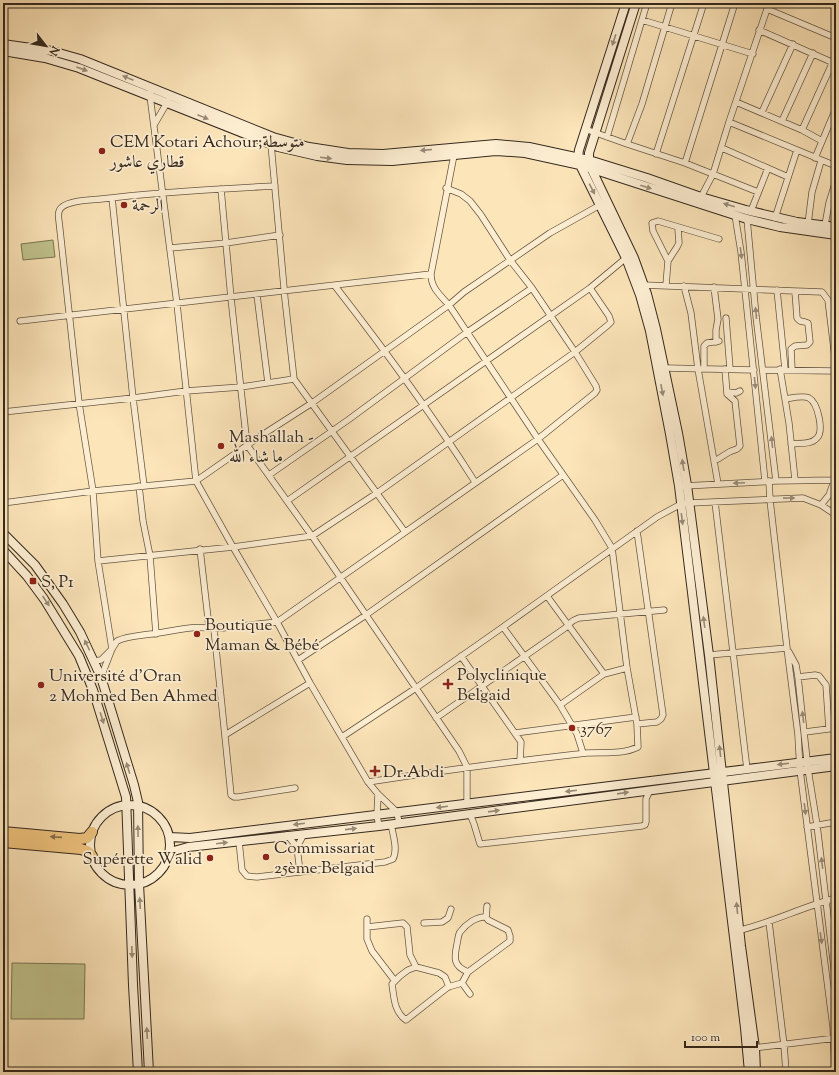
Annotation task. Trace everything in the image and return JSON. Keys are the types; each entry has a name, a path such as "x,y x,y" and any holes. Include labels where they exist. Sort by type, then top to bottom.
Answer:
{"highway":[{"path":"3,832 80,839 88,838 92,832"},
{"path":"3,842 81,849 87,851 92,856"}],"main road":[{"path":"626,3 585,129 579,161 626,258 640,295 650,331 670,434 683,486"},
{"path":"636,3 589,153 589,160 591,169 634,258 643,285 656,329 678,433 685,503 751,1049 756,1072"},
{"path":"3,44 52,52 80,59 271,144 317,156 347,160 392,161 496,151 525,153 579,161 589,160 647,178 780,227 836,235"},
{"path":"3,51 44,58 150,91"},
{"path":"168,99 273,137 325,150 348,153 383,154 496,144 529,147 579,161 591,169 735,215 775,218 836,227"},
{"path":"685,503 709,655 719,776"},
{"path":"3,533 35,565 63,604 80,632 101,677 134,785 138,805 139,884 149,1072"},
{"path":"3,550 27,576 44,599 79,656 93,690 125,791 127,805 129,885 138,1072"},
{"path":"170,837 190,838 377,816 397,812 804,766 836,758"},
{"path":"170,852 188,847 379,826 650,790 747,769 836,766"},
{"path":"138,805 153,811 159,816 166,826 170,837 170,852 167,862 155,877 139,884 119,884 110,880 96,865 92,856 90,844 92,832 100,819 106,813 119,806 138,805"},
{"path":"749,1072 751,1049"}],"street":[{"path":"607,137 648,3"},
{"path":"627,144 642,104 672,3"},
{"path":"656,154 704,3"},
{"path":"685,163 735,3"},
{"path":"701,197 713,174 768,6 836,38"},
{"path":"642,20 753,54"},
{"path":"759,30 834,63"},
{"path":"762,112 793,44"},
{"path":"782,121 813,53"},
{"path":"802,130 834,63 836,55"},
{"path":"150,91 177,304 196,481 277,622 310,683 368,782 397,812 395,824 395,855 393,859 385,862 257,877 247,876 242,870 239,841"},
{"path":"154,125 168,99"},
{"path":"736,102 802,130 822,141"},
{"path":"815,158 836,108"},
{"path":"729,122 836,166"},
{"path":"585,129 685,163 758,192"},
{"path":"271,144 294,379 405,532"},
{"path":"722,148 788,177"},
{"path":"775,218 797,150"},
{"path":"368,782 466,767 583,753 628,751 638,746 637,724 627,668 612,548 431,282 431,274 446,188 454,154"},
{"path":"808,224 812,192 821,161"},
{"path":"768,168 749,215 756,316 764,370 776,481"},
{"path":"825,226 834,195 836,180"},
{"path":"112,649 98,561 93,491 79,403 58,221 59,210 62,206 71,203 162,192 275,186"},
{"path":"101,677 112,649 117,641 122,639 180,629 211,628 277,622 538,439 596,391 596,386 575,352 532,288 510,260 481,215 470,201 461,194 446,188"},
{"path":"221,189 247,445 312,536 459,751 466,767 467,804"},
{"path":"112,198 133,398 143,521 150,556 156,634"},
{"path":"3,503 93,491 196,481 247,445 312,403 510,260 550,233 600,205"},
{"path":"735,215 741,252 787,648 804,766 817,825 836,985"},
{"path":"668,260 653,231 652,223 658,221 719,239"},
{"path":"666,285 668,260 679,244 678,228"},
{"path":"170,248 226,243 280,235"},
{"path":"287,501 590,288 626,258"},
{"path":"20,321 431,274"},
{"path":"643,285 819,291 827,296 829,303 836,366"},
{"path":"335,286 424,405 475,482"},
{"path":"684,286 701,369 718,484"},
{"path":"701,369 704,346 707,343 718,341 716,330 718,320 714,287"},
{"path":"268,475 405,379 466,333 532,288"},
{"path":"98,561 233,547 312,536 377,493 510,396 575,352 608,326 611,322 609,316 590,288"},
{"path":"777,290 785,399 795,480"},
{"path":"792,370 791,350 795,346 807,345 810,342 808,323 800,321 797,318 795,291"},
{"path":"257,295 268,382"},
{"path":"714,462 740,446 735,401 733,398 728,396 727,392 728,370 726,318"},
{"path":"665,368 754,370"},
{"path":"764,370 783,369 836,372"},
{"path":"3,412 186,391 241,387 294,379"},
{"path":"727,392 736,393 740,391"},
{"path":"785,399 802,397 809,398 814,402 818,410 820,433 818,437 810,442 791,444"},
{"path":"298,660 366,615 563,475"},
{"path":"683,486 835,478 829,495 821,505"},
{"path":"342,737 416,688 657,517 685,503 803,498 821,505 836,515"},
{"path":"715,502 747,769"},
{"path":"637,531 663,715 661,720 657,722 637,724"},
{"path":"200,550 232,795 238,797 295,788"},
{"path":"547,596 604,674"},
{"path":"436,718 481,685 568,626 571,622 579,618 648,610 664,610"},
{"path":"503,626 560,705 577,734 583,753"},
{"path":"709,655 787,648"},
{"path":"787,648 796,664 805,732 804,766 807,827 816,904 835,1038 836,1072"},
{"path":"94,661 100,660 112,649"},
{"path":"461,656 521,742 520,761"},
{"path":"560,705 604,674 627,668"},
{"path":"798,677 819,676 826,685 830,729"},
{"path":"225,734 310,683"},
{"path":"515,733 636,717"},
{"path":"805,732 836,728"},
{"path":"473,814 474,824 480,844 642,826 645,825 646,822 646,799 650,790"},
{"path":"639,791 646,799"},
{"path":"378,794 377,816 379,826"},
{"path":"807,827 836,822"},
{"path":"297,847 304,834"},
{"path":"287,835 297,847 300,872"},
{"path":"737,931 769,922 836,898"},
{"path":"486,917 487,906"},
{"path":"424,923 442,922 448,918 451,910"},
{"path":"462,984 468,972 510,941 508,930 488,920 486,917 481,916 459,933 455,961 460,967 468,972"},
{"path":"367,919 367,939 372,951 395,981"},
{"path":"769,922 786,1072"},
{"path":"367,927 403,923 407,926 410,954 416,967"},
{"path":"449,987 445,977 439,973 416,967 408,970 392,984 394,1002 401,1015 406,1020 449,987 462,984"},
{"path":"462,984 470,994"},
{"path":"751,1049 835,1038"}],"green space":[{"path":"53,240 55,257 23,260 21,244"},
{"path":"12,963 85,964 84,1019 11,1019"}],"place":[{"name":"CEM Kotari Achour;متوسطة قطاري عاشور","path":"102,151"},
{"name":"الرحمة","path":"124,205"},
{"name":"Mashallah - ما شاء الله","path":"221,446"},
{"name":"S, P1","path":"33,581"},
{"name":"Boutique Maman & Bébé","path":"197,634"},
{"name":"Polyclinique Belgaid","path":"448,684"},
{"name":"Université d'Oran 2 Mohmed Ben Ahmed","path":"41,685"},
{"name":"3767","path":"572,728"},
{"name":"Dr.Abdi","path":"375,771"},
{"name":"Commissariat 25ème Belgaid","path":"266,857"},
{"name":"Supérette Walid","path":"210,858"}]}
